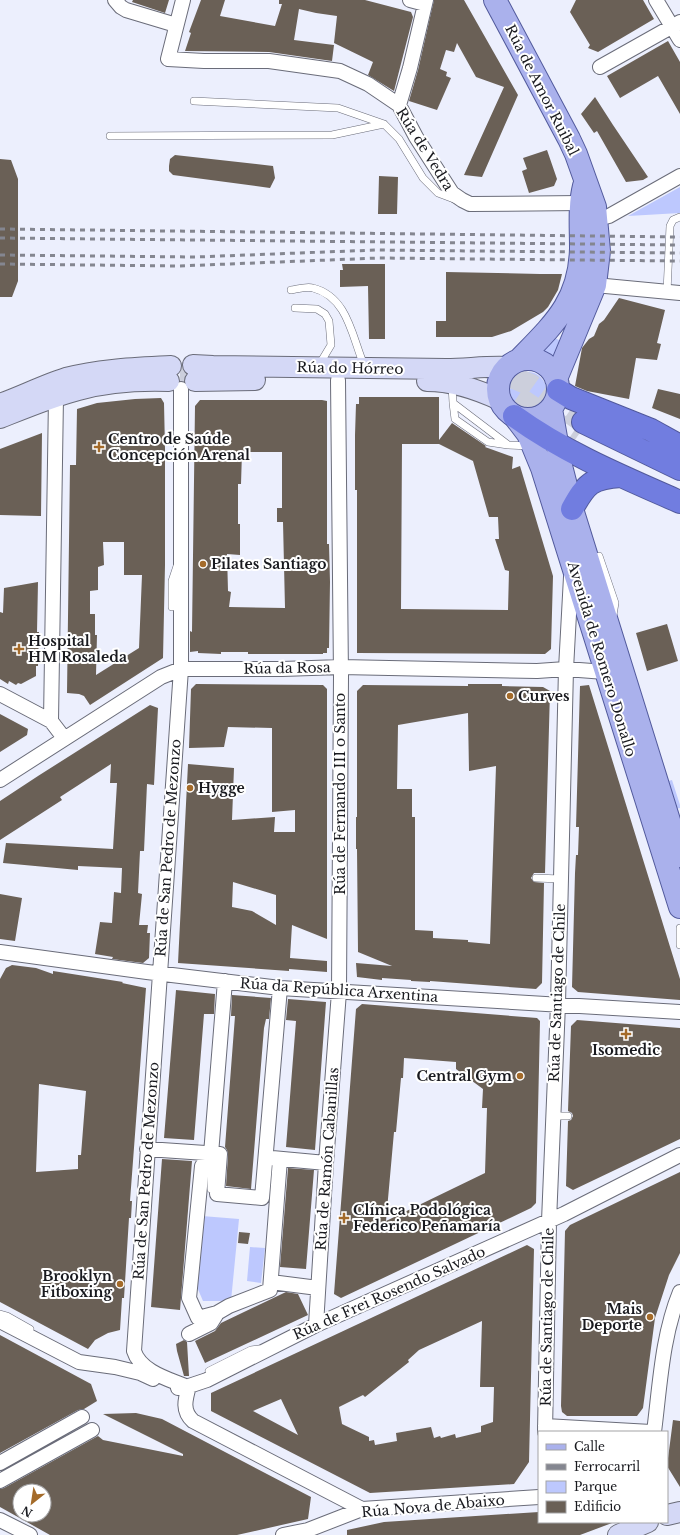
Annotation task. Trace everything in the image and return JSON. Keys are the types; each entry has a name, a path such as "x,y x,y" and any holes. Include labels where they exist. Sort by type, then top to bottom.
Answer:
{"highway":[{"path":"555,393 651,430 680,446"},
{"path":"514,416 536,431 573,434 680,469"},
{"path":"573,434 621,476 680,502"},
{"path":"573,434 638,469 680,488"},
{"path":"572,509 584,488 603,477 621,476"}],"main road":[{"name":"Rúa de Amor Ruibal","path":"494,0 576,154 592,198 597,219 590,250"},
{"name":"Rúa de Amor Ruibal","path":"585,182 581,203 590,250"},
{"path":"590,250 595,285 555,393 543,415 534,419 524,419 514,416 506,410 500,400 498,382 502,374 551,327 568,303 590,250"},
{"path":"513,364 528,359 537,360 546,364 552,371 555,393"},
{"name":"Rúa do Hórreo","path":"0,418 56,396 97,385 182,376 213,366 458,369 513,364"},
{"name":"Rúa do Hórreo","path":"0,404 65,379 122,368 182,376 338,380 413,380 451,383 477,390 500,400"},
{"name":"Avenida de Romero Donallo","path":"555,393 573,434 561,466 572,509 680,856"},
{"name":"Avenida de Romero Donallo","path":"514,416 528,434 534,446 605,672 626,752 680,907"},
{"path":"668,1515 680,1512"}],"street":[{"path":"115,0 120,7 126,10 176,25 183,0"},
{"path":"399,105 410,68 425,2 410,0"},
{"path":"656,0 676,24 680,40"},
{"path":"600,67 676,24"},
{"name":"Rúa de Vedra","path":"176,25 168,59 204,61 269,61 340,71 368,84 399,105 416,137 452,194 470,204 581,203"},
{"path":"597,219 609,216 680,176"},
{"path":"595,285 674,293"},
{"name":"Rúa de San Pedro de Mezonzo","path":"182,376 180,557 181,668 134,1351 140,1363 152,1371 169,1380 187,1386"},
{"name":"Rúa de Fernando III o Santo","path":"338,380 341,667 339,992"},
{"path":"51,721 50,557 56,396"},
{"name":"Rúa de Santiago de Chile","path":"545,1429 549,1221 558,1004 566,669 571,561"},
{"name":"Rúa da Rosa","path":"0,780 160,677 181,668 282,669 341,667 537,671 566,669 605,672"},
{"path":"0,694 51,721 64,738"},
{"name":"Rúa da República Arxentina","path":"0,952 280,988 680,1012"},
{"path":"225,981 211,1154 202,1166 189,1298 198,1318 217,1313 229,1306 270,1290 273,1158 280,988"},
{"name":"Rúa de Ramón Cabanillas","path":"316,1325 339,992"},
{"path":"147,1149 220,1154 217,1194 262,1198 273,1158"},
{"name":"Rúa de Frei Rosendo Salvado","path":"187,1386 316,1325 549,1221 680,1155"},
{"path":"273,1158 326,1163"},
{"path":"271,1282 318,1288"},
{"path":"653,1431 665,1342 673,1309 680,1292"},
{"path":"189,1334 211,1323 217,1313"},
{"path":"0,1321 79,1362 115,1367 140,1373 176,1389 187,1386 185,1399 186,1411 189,1418 197,1424 362,1509"},
{"path":"0,1462 82,1417"},
{"path":"545,1429 617,1431"},
{"path":"0,1481 92,1430"},
{"name":"Rúa Nova de Abaixo","path":"283,1535 308,1530 362,1509 538,1497"},
{"path":"0,1520 30,1535"}],"lane":[{"path":"194,102 338,108 384,124 399,139 423,178 438,193 448,198 462,200"},
{"path":"110,136 332,135 384,124"},
{"path":"674,293 670,226 673,220 680,217"},
{"path":"291,290 312,287 328,295 342,308 350,322 364,367"},
{"path":"295,308 317,309 325,314 330,321 332,345 317,367"},
{"path":"451,383 455,419 488,442 508,445 534,446"},
{"path":"453,403 508,445"},
{"path":"599,556 614,603 613,615 608,626"},
{"path":"172,607 172,581 180,557"},
{"path":"536,878 560,879"},
{"path":"680,928 680,946"},
{"path":"553,1116 568,1116"},
{"path":"211,1154 211,1189"},
{"path":"270,1203 273,1158"},
{"path":"0,1314 7,1316 53,1342"}],"green space":[{"path":"680,187 680,213 628,216"},
{"path":"552,336 562,342 552,361 535,353"},
{"path":"532,372 541,377 545,383 545,397 541,403 532,408 524,408 515,403 511,397 510,386 515,377 521,373"},
{"path":"672,780 680,808 674,809 665,782"},
{"path":"202,1216 239,1219 231,1301 203,1301 197,1287"},
{"path":"250,1247 265,1248 261,1283 247,1281"}],"building":[{"path":"133,0 169,0 165,13 132,2"},
{"path":"201,0 225,0 220,16 275,26 282,4 279,4 279,0 365,0 411,12 413,17 394,91 368,75 373,62 334,43 337,16 299,9 294,40 334,45 332,61 269,52 185,51 191,33 189,32"},
{"path":"434,0 464,0 518,95 482,177 464,175 504,87 476,77 457,43 454,52 446,50 440,69 447,72 446,76 451,78 437,110 409,101 418,70"},
{"path":"576,0 643,0 654,19 598,52 588,48 590,45 570,12"},
{"path":"668,41 680,62 680,114 658,76 620,98 607,76"},
{"path":"595,97 648,177 643,180 626,182 597,131 594,133 581,114"},
{"path":"547,150 557,179 554,186 529,193 522,171 527,169 523,158"},
{"path":"175,155 273,166 275,178 270,188 173,175 169,171 169,166 170,159"},
{"path":"0,159 11,160 18,179 18,281 12,297 0,297"},
{"path":"379,176 398,177 397,214 378,214"},
{"path":"342,264 385,264 385,339 369,339 368,286 340,287 340,270 343,270"},
{"path":"446,272 562,274 558,290 548,307 543,312 511,331 492,337 436,337 436,321 446,321"},
{"path":"619,298 665,310 657,343 661,344 657,360 636,358 629,399 587,391 575,386 582,348 589,339 594,336 599,324 604,320"},
{"path":"658,389 680,394 680,419 652,408"},
{"path":"359,397 439,397 439,440 452,423 486,446 485,447 513,457 512,469 520,466 553,576 551,649 545,654 357,653 357,490 355,490 355,435 356,404 359,404","holes":["402,444 439,444 473,461 489,517 498,517 499,539 495,539 505,570 509,571 508,610 401,609"]},
{"path":"161,398 164,403 165,565 163,658 90,705 84,696 67,693 70,465 76,465 77,409 97,403","holes":["103,542 124,542 124,575 142,575 139,648 96,675 97,635 95,635 95,614 90,614 90,591 98,590 98,567 104,565"]},
{"path":"200,400 327,401 327,544 329,544 330,582 329,648 327,648 327,653 248,654 248,652 221,652 221,654 198,653 198,651 190,652 190,631 192,632 195,406","holes":["242,452 282,452 282,508 277,508 277,522 283,522 285,608 229,607 231,592 228,591 227,554 240,555 238,484 241,484"]},
{"path":"42,433 41,516 0,515 0,449"},
{"name":"Hospital HM Rosaleda","path":"38,582 37,632 39,632 38,666 36,666 36,676 21,684 18,683 16,685 9,681 8,684 0,679 0,612 3,613 4,588"},
{"path":"667,624 678,661 647,671 636,633"},
{"path":"196,684 323,685 327,689 327,939 292,925 290,958 327,961 327,972 289,969 289,971 178,963 188,764 234,768 232,820 275,817 274,832 295,832 295,810 272,812 272,728 228,727 224,747 189,748 191,689","holes":["233,882 276,895 276,925 252,911 232,907"]},
{"path":"468,684 502,684 502,686 543,687 550,691 545,873 534,873 531,878 534,882 544,883 542,983 536,989 382,978 382,980 357,977 356,963 392,966 358,952 356,849 357,691 363,685 468,686","holes":["468,713 469,771 496,766 490,944 468,942 468,940 433,938 433,931 415,930 415,817 412,817 412,789 397,789 398,725"]},
{"path":"589,685 680,979 680,1000 578,992 572,987 575,873 576,855 578,855 579,827 576,827 580,686"},
{"path":"150,705 158,708 154,785 147,784 144,851 140,851 138,893 142,894 139,925 148,925 147,933 150,933 149,958 143,963 112,959 113,957 95,954 100,922 112,923 114,892 121,893 122,868 78,866 78,870 3,863 6,843 113,849 117,783 110,783 111,764 60,797 62,800 0,840 0,801"},
{"path":"0,714 28,729 27,735 0,752"},
{"path":"0,894 22,898 15,941 0,939"},
{"path":"12,965 36,968 53,974 53,971 123,982 122,983 146,988 130,1201 132,1201 131,1218 129,1218 124,1298 122,1298 120,1330 108,1333 95,1340 88,1349 0,1302 0,979 6,968","holes":["39,1084 86,1091 81,1155 78,1155 78,1169 36,1172"]},
{"path":"176,990 215,994 214,1014 204,1014 194,1140 164,1138"},
{"path":"232,995 271,998 269,1019 266,1019 264,1028 251,1189 226,1186 228,1155 225,1147 235,1016 231,1016"},
{"path":"288,999 326,1002 315,1150 286,1147 296,1021 286,1020"},
{"path":"362,1004 537,1018 540,1021 536,1203 531,1208 341,1298 334,1294 356,1009","holes":["404,1058 456,1062 456,1069 483,1089 482,1108 487,1108 485,1173 386,1221 394,1132 396,1132"]},
{"path":"577,1020 680,1028 680,1139 573,1190 566,1186 568,1121 571,1120 573,1116 572,1113 568,1111 571,1026"},
{"path":"162,1159 192,1161 180,1310 151,1307"},
{"path":"288,1168 314,1170 306,1269 280,1267"},
{"path":"680,1172 680,1253 669,1275 655,1318 643,1408 637,1416 567,1416 562,1412 561,1406 565,1231 570,1225"},
{"path":"239,1232 250,1233 248,1244 238,1243"},
{"path":"527,1245 534,1249 529,1462 514,1484 370,1493 211,1411 211,1393","holes":["482,1321 480,1387 494,1387 493,1422 481,1426 481,1432 456,1438 455,1434 441,1438 440,1436 434,1438 431,1427 396,1433 397,1441 375,1445 374,1440 369,1441 369,1437 342,1424 339,1407 363,1395 365,1397 409,1362 408,1360 419,1350","281,1399 298,1435 253,1411"]},
{"path":"286,1292 298,1294 308,1315 205,1363 195,1341 215,1331 221,1323"},
{"path":"0,1335 91,1384 97,1401 0,1453"},
{"path":"184,1340 187,1342 189,1376 184,1376 176,1344"},
{"path":"136,1413 162,1419 311,1497 308,1519 237,1535 50,1535 29,1523 52,1523 52,1483 13,1483 98,1436 103,1440 183,1456 183,1454 103,1414"},
{"path":"673,1420 680,1421 680,1487 668,1468"},
{"path":"12,1484 12,1514 0,1507 0,1489"},
{"path":"538,1512 538,1523 612,1523 580,1535 347,1535 347,1530 384,1522"}],"tunnel":[{"path":"482,367 487,367 531,385 583,422"},
{"path":"147,374 218,373"},
{"path":"488,383 503,387 577,437"}],"railway":[{"path":"0,229 680,237"},
{"path":"0,238 680,245"},
{"path":"0,255 196,257 376,250 680,253"},
{"path":"0,264 179,266 378,258 680,261"}],"place":[{"name":"Centro de Saúde Concepción Arenal","path":"99,447"},
{"name":"Pilates Santiago","path":"203,564"},
{"name":"Hospital HM Rosaleda","path":"19,649"},
{"name":"Curves","path":"510,696"},
{"name":"Hygge","path":"190,788"},
{"name":"Isomedic","path":"626,1034"},
{"name":"Central Gym","path":"520,1076"},
{"name":"Clínica Podológica Federico Peñamaría","path":"344,1218"},
{"name":"Brooklyn Fitboxing","path":"120,1284"},
{"name":"Mais Deporte","path":"650,1317"}]}
